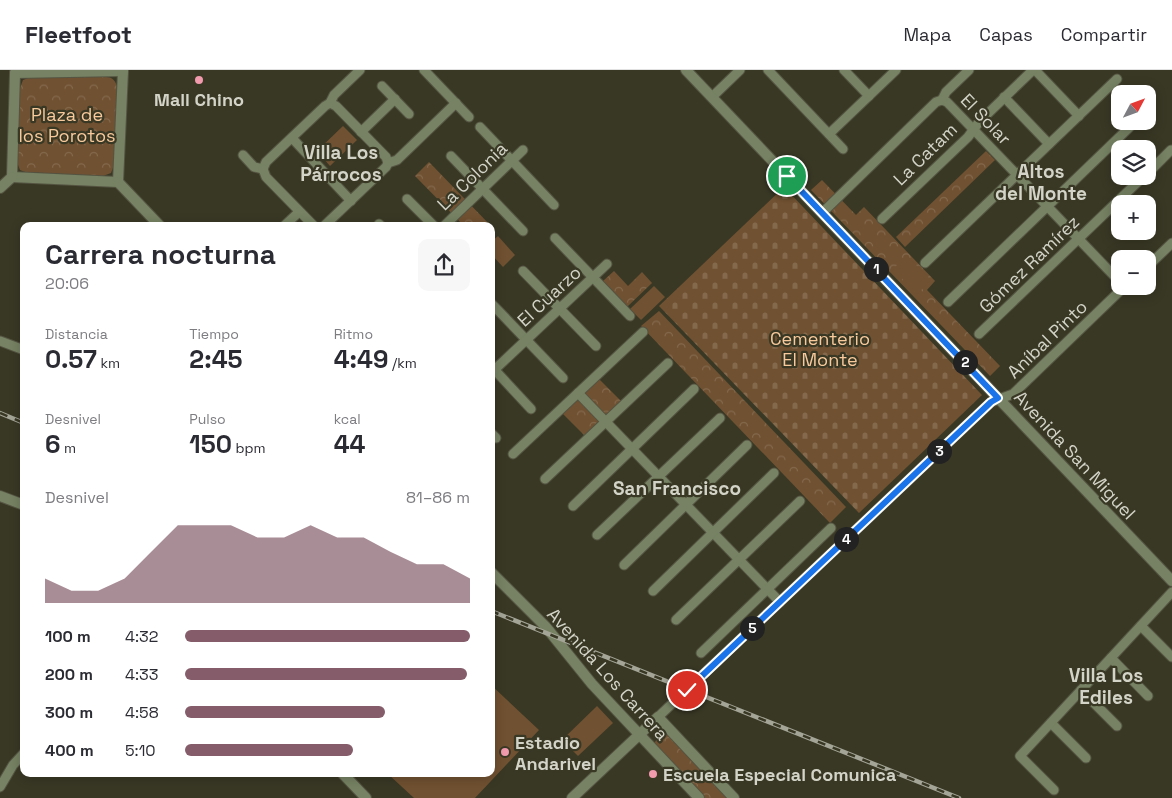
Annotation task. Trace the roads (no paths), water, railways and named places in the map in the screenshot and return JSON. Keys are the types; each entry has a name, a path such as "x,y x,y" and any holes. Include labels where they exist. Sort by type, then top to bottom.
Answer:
{"street":[{"path":"12,177 13,72 123,70 118,182"},
{"path":"310,222 266,177 263,169 266,162 330,103 334,95 360,70"},
{"path":"424,70 469,117"},
{"name":"Avenida San Miguel","path":"686,70 1172,581"},
{"path":"712,97 740,70"},
{"path":"768,70 843,149"},
{"path":"844,70 869,96"},
{"path":"829,134 896,70"},
{"path":"942,100 946,92 969,70"},
{"path":"1034,70 1079,116"},
{"name":"La Catam","path":"882,219 968,137 979,122 1004,97 1034,70"},
{"path":"925,263 1117,79"},
{"path":"382,86 409,114"},
{"path":"1004,97 1049,144"},
{"path":"361,132 395,99"},
{"name":"El Solar","path":"822,213 936,102 942,100 947,102 1111,273"},
{"path":"330,103 336,106 386,157 388,163"},
{"path":"328,222 388,163 397,160 456,103"},
{"path":"480,127 554,205"},
{"path":"948,302 1127,130"},
{"path":"292,138 351,200"},
{"name":"La Colonia","path":"448,222 523,150"},
{"path":"1156,165 1172,150"},
{"path":"243,155 254,166 263,169"},
{"path":"452,156 523,231"},
{"path":"0,188 12,177 118,182 156,222"},
{"name":"Gómez Ramírez","path":"979,334 1135,185"},
{"path":"407,199 430,222"},
{"path":"288,222 299,212"},
{"path":"555,238 630,316"},
{"path":"1156,258 1172,243"},
{"name":"El Cuarzo","path":"495,367 607,264"},
{"path":"523,271 596,346"},
{"name":"Aníbal Pinto","path":"572,798 984,409 998,398 1013,394 1115,295"},
{"path":"495,307 563,378"},
{"path":"513,454 642,332"},
{"path":"0,340 20,348"},
{"path":"545,480 668,363"},
{"path":"495,373 531,409"},
{"path":"573,506 694,389"},
{"path":"578,393 780,602"},
{"path":"597,535 720,418"},
{"path":"624,565 747,445"},
{"path":"653,591 774,473"},
{"path":"0,496 20,504"},
{"path":"676,620 800,501"},
{"path":"701,654 831,528"},
{"name":"Avenida Los Carrera","path":"495,576 546,627 592,684 699,798"},
{"path":"1054,790 1020,756 1172,592"},
{"path":"1141,626 1172,657"},
{"path":"1111,658 1148,696"},
{"path":"1081,690 1117,726"},
{"name":"Avenida Los Carrera","path":"658,717 734,798"},
{"path":"1051,723 1086,758"},
{"path":"0,788 13,765 20,758"},
{"path":"346,777 366,798"}],"railway":[{"path":"0,413 20,421"},
{"path":"495,613 959,798"}],"place":[{"name":"Mall Chino","path":"199,80"},
{"name":"Estadio Andarivel","path":"505,752"},
{"name":"Escuela Especial Comunica","path":"653,774"}],"district":[{"name":"Villa Los Párrocos","path":"341,163"},
{"name":"Altos del Monte","path":"1041,182"},
{"name":"San Francisco","path":"677,488"},
{"name":"Villa Los Ediles","path":"1106,686"}],"park label":[{"name":"Plaza de los Porotos","path":"67,124"},
{"name":"Cementerio El Monte","path":"820,348"}]}
